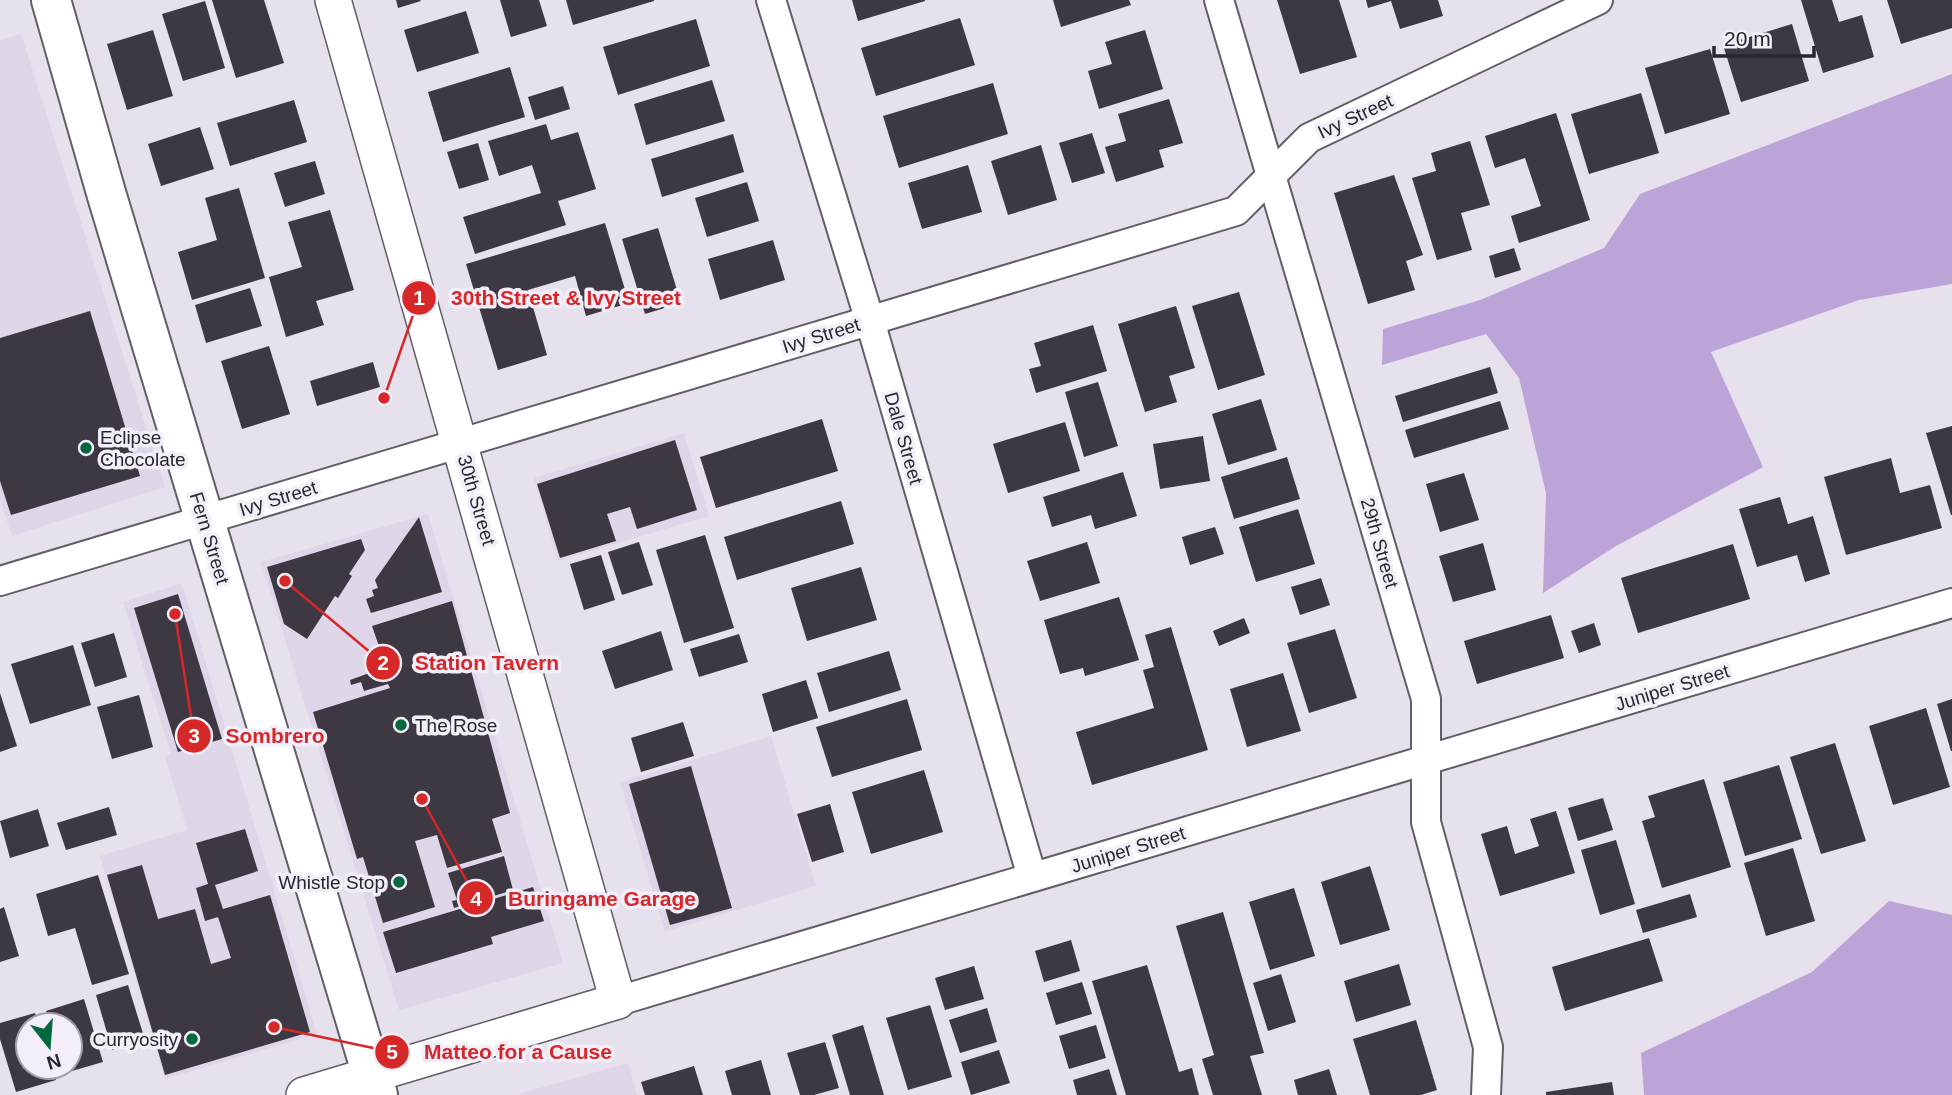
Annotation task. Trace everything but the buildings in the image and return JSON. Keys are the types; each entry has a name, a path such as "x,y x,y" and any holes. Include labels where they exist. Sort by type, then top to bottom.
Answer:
{"main road":[{"name":"Fern Street","path":"51,0 204,520 375,1085"}],"street":[{"name":"30th Street","path":"333,0 618,1001"},
{"name":"Dale Street","path":"771,0 870,321 1032,877"},
{"name":"29th Street","path":"1219,0 1426,699 1426,822 1488,1047 1486,1095"},
{"name":"Ivy Street","path":"0,581 1236,211 1272,178 1309,138 1598,0"},
{"name":"Juniper Street","path":"304,1095 375,1085 618,1001 1952,603"}],"shaded area":[{"path":"21,34 165,487 12,536 0,499 0,40"},
{"path":"1952,74 1952,284 1859,300 1711,352 1763,467 1616,546 1543,593 1546,493 1519,378 1486,334 1382,365 1383,329 1480,300 1604,248 1640,194"},
{"path":"684,433 709,516 558,561 534,478"},
{"path":"428,514 563,963 399,1010 261,562"},
{"path":"182,583 317,1034 165,1079 100,856 187,830 165,756 171,754 123,602"},
{"path":"771,736 816,886 665,932 620,782"},
{"path":"1889,901 1952,915 1952,1095 1644,1095 1641,1053 1812,972"},
{"path":"628,1063 637,1095 515,1095"}],"place":[{"name":"30th Street & Ivy Street","path":"384,398"},
{"name":"Eclipse Chocolate","path":"86,448"},
{"name":"Station Tavern","path":"285,581"},
{"name":"Sombrero","path":"175,614"},
{"name":"The Rose","path":"401,725"},
{"name":"Buringame Garage","path":"422,799"},
{"name":"Whistle Stop","path":"399,882"},
{"name":"Matteo for a Cause","path":"274,1027"},
{"name":"Curryosity","path":"192,1039"}]}
